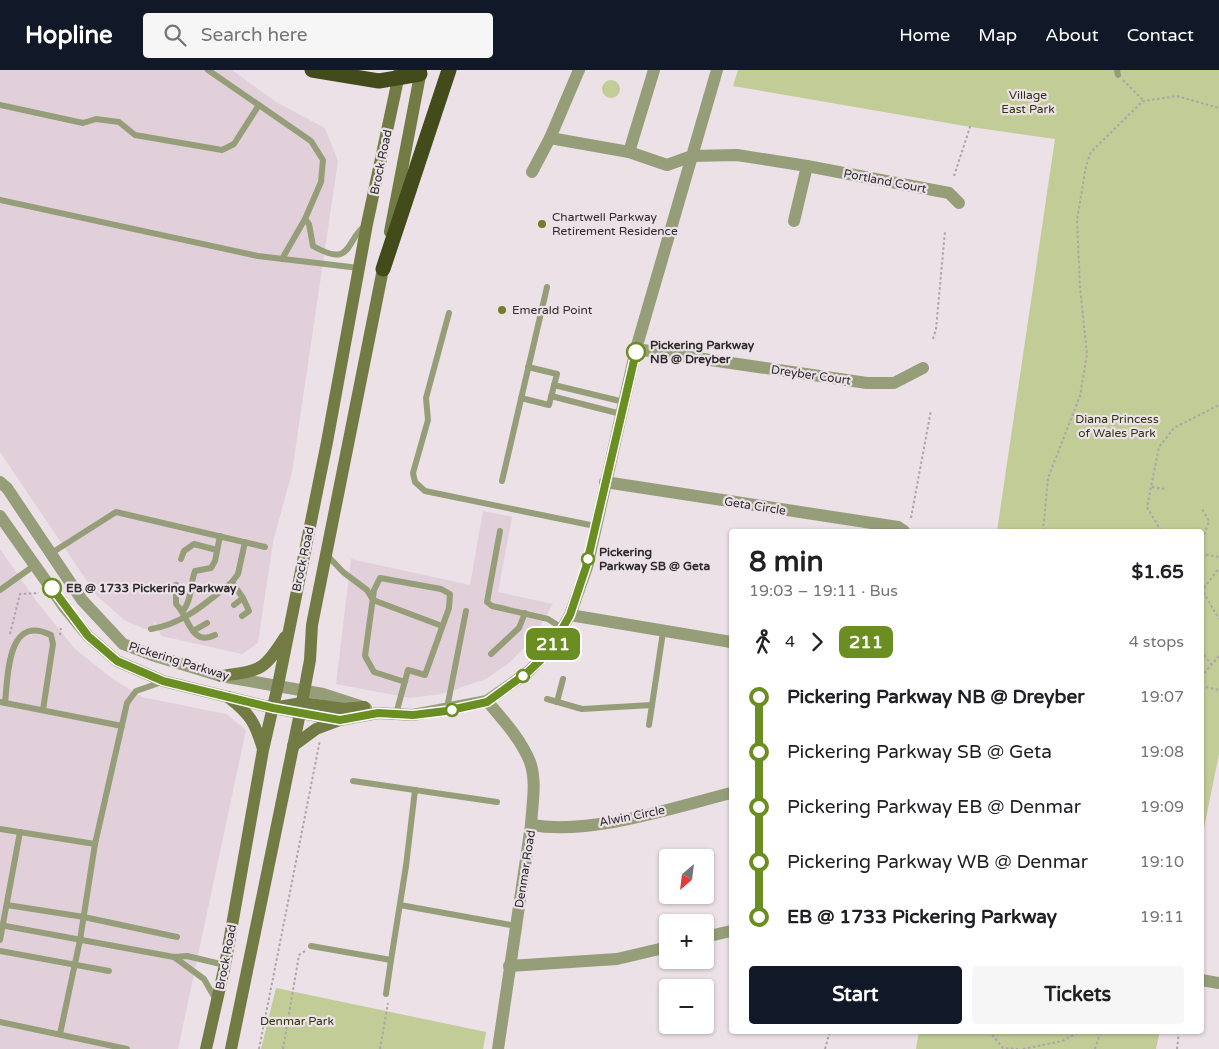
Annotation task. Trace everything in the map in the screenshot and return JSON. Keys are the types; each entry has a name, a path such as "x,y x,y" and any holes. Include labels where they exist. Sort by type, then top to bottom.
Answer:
{"highway":[{"path":"312,70 379,81 399,74 420,72"},
{"path":"383,269 449,70"}],"main road":[{"name":"Brock Road","path":"231,1049 302,702 312,625 420,72"},
{"name":"Brock Road","path":"206,1049 225,965 263,750 328,442 367,224 399,74"},
{"path":"221,676 255,671 270,661 287,633"},
{"path":"228,697 247,712 256,726 263,750"},
{"path":"302,702 344,709 364,707"},
{"path":"293,746 316,729 340,720"},
{"path":"225,965 248,970"}],"street":[{"path":"532,172 550,138 579,70"},
{"path":"629,152 654,70"},
{"name":"Pickering Parkway","path":"0,482 7,488 82,600 123,644 221,676 278,685 302,702 340,720 378,713 413,715 446,711 487,702 528,672 549,652 570,615 586,567 636,349 717,70"},
{"path":"550,138 629,152 667,165 692,156"},
{"name":"Portland Court","path":"692,156 737,155 807,166 949,193 959,203"},
{"path":"794,220 807,166"},
{"name":"Dreyber Court","path":"636,349 867,383 894,383 923,368"},
{"name":"Geta Circle","path":"605,482 900,529"},
{"name":"Pickering Parkway","path":"0,516 36,564 65,608 88,636 117,661 163,681 273,708 302,702"},
{"path":"36,564 50,554"},
{"path":"570,615 729,642"},
{"name":"Denmar Road","path":"487,702 517,737 531,764 533,789 531,825 498,1049"},
{"name":"Pickering Parkway","path":"364,707 378,713"},
{"name":"Alwin Circle","path":"531,825 545,827 613,822 729,793"},
{"path":"714,935 729,931"},
{"path":"509,966 618,959 659,949"},
{"path":"1204,980 1219,983"}],"lane":[{"path":"208,70 311,141 323,160 321,182 305,219 282,259"},
{"path":"0,105 84,123 96,119 119,122 135,135 222,150 234,144 259,105"},
{"path":"0,200 258,256 360,268"},
{"path":"305,219 309,224 313,246 326,253 340,254 350,248 358,230 367,224"},
{"path":"502,482 547,287"},
{"path":"448,313 426,398 428,420 413,474 415,482 425,491 595,526"},
{"path":"521,398 549,405 557,374 528,368"},
{"path":"554,385 622,408"},
{"path":"551,396 622,408"},
{"path":"50,554 116,512 265,547"},
{"path":"500,531 487,602 492,606 548,619 562,628"},
{"path":"183,611 189,604 190,590 195,571 211,568 220,536"},
{"path":"152,629 166,627 184,619 232,582 238,574 246,542"},
{"path":"181,559 184,551 194,544 217,550"},
{"path":"326,554 344,572 367,590 373,600 442,626"},
{"path":"0,590 36,564"},
{"path":"396,714 405,682 408,670 425,675 449,608 450,594 441,590 380,578 373,600 365,656 374,672 405,682"},
{"path":"232,582 249,611 242,616"},
{"path":"176,585 176,604 183,611 184,619 193,631 200,638 207,640 216,636"},
{"path":"234,605 243,598"},
{"path":"446,711 466,612"},
{"path":"491,654 519,628 525,613"},
{"path":"193,631 207,623"},
{"path":"42,710 53,644 50,635 29,630 20,636 14,644 3,703 122,726"},
{"path":"649,725 663,632"},
{"path":"557,702 563,679"},
{"path":"60,1034 80,940 95,844 128,703 136,691 163,681"},
{"path":"547,698 582,709 652,705"},
{"path":"353,781 497,802"},
{"path":"386,994 400,904 414,790"},
{"path":"0,829 95,844"},
{"path":"0,940 20,832"},
{"path":"400,904 516,926"},
{"path":"7,905 84,917 177,937"},
{"path":"2,926 174,957 187,956 225,965"},
{"path":"311,946 391,960"},
{"path":"0,951 109,971"},
{"path":"174,957 204,980 217,1001"},
{"path":"0,1022 127,1049"}],"path":[{"path":"1117,73 1143,101"},
{"path":"1043,529 1048,478 1080,396 1087,354 1080,287 1077,220 1086,166 1091,152 1143,101 1177,96 1219,108"},
{"path":"954,176 971,124"},
{"path":"933,339 936,330 945,231"},
{"path":"1160,529 1147,507 1159,447 1174,428 1219,405"},
{"path":"912,518 931,410"},
{"path":"1151,487 1165,489"},
{"path":"1202,509 1209,521 1204,535"},
{"path":"1204,554 1219,557"},
{"path":"1204,587 1219,568"},
{"path":"10,638 20,594 41,592"},
{"path":"1204,593 1219,619"},
{"path":"1204,655 1212,665"},
{"path":"1204,673 1219,656"},
{"path":"1204,687 1219,690"},
{"path":"259,1049 310,796 320,737"},
{"path":"283,1049 299,955 311,946"},
{"path":"380,1049 388,1008 386,994"},
{"path":"825,1049 829,1034"},
{"path":"991,1034 1003,1048 1018,1049"},
{"path":"1023,1049 1062,1041 1075,1034"},
{"path":"1096,1049 1100,1034"},
{"path":"1176,1049 1178,1034"}],"shaded area":[{"path":"0,70 232,70 276,102 325,128 338,161 292,472 273,542 258,643 242,654 161,636 155,621 152,632 124,620 97,596 0,452"},
{"path":"483,511 512,517 498,592 553,604 531,641 509,663 486,679 441,694 410,698 336,684 351,559 470,585"},
{"path":"0,549 37,602 75,649 113,679 142,697 226,714 246,730 178,1049 0,1049"}],"green space":[{"name":"Diana Princess of Wales Park","path":"738,70 1219,70 1219,754 1204,828 1204,529 997,529 1055,139 971,127 733,86"},
{"path":"611,80 617,83 620,89 617,95 611,98 605,95 602,89 605,83"},
{"name":"Denmar Park","path":"276,988 486,1032 483,1049 261,1049"},
{"path":"918,1034 1159,1034 1156,1049 916,1049"}],"bus line":[{"name":"211","path":"52,588 65,608 88,636 117,661 163,681 273,708 340,720 378,713 413,715 446,711 487,702 528,672 549,652 570,615 586,567 636,352"}],"place":[{"name":"Chartwell Parkway Retirement Residence","path":"542,224"},
{"name":"Emerald Point","path":"502,310"},
{"name":"Pickering Parkway NB @ Dreyber","path":"636,352"},
{"name":"Pickering Parkway SB @ Geta","path":"588,559"},
{"name":"EB @ 1733 Pickering Parkway","path":"52,588"}],"park label":[{"name":"Village East Park","path":"1028,102"}]}
